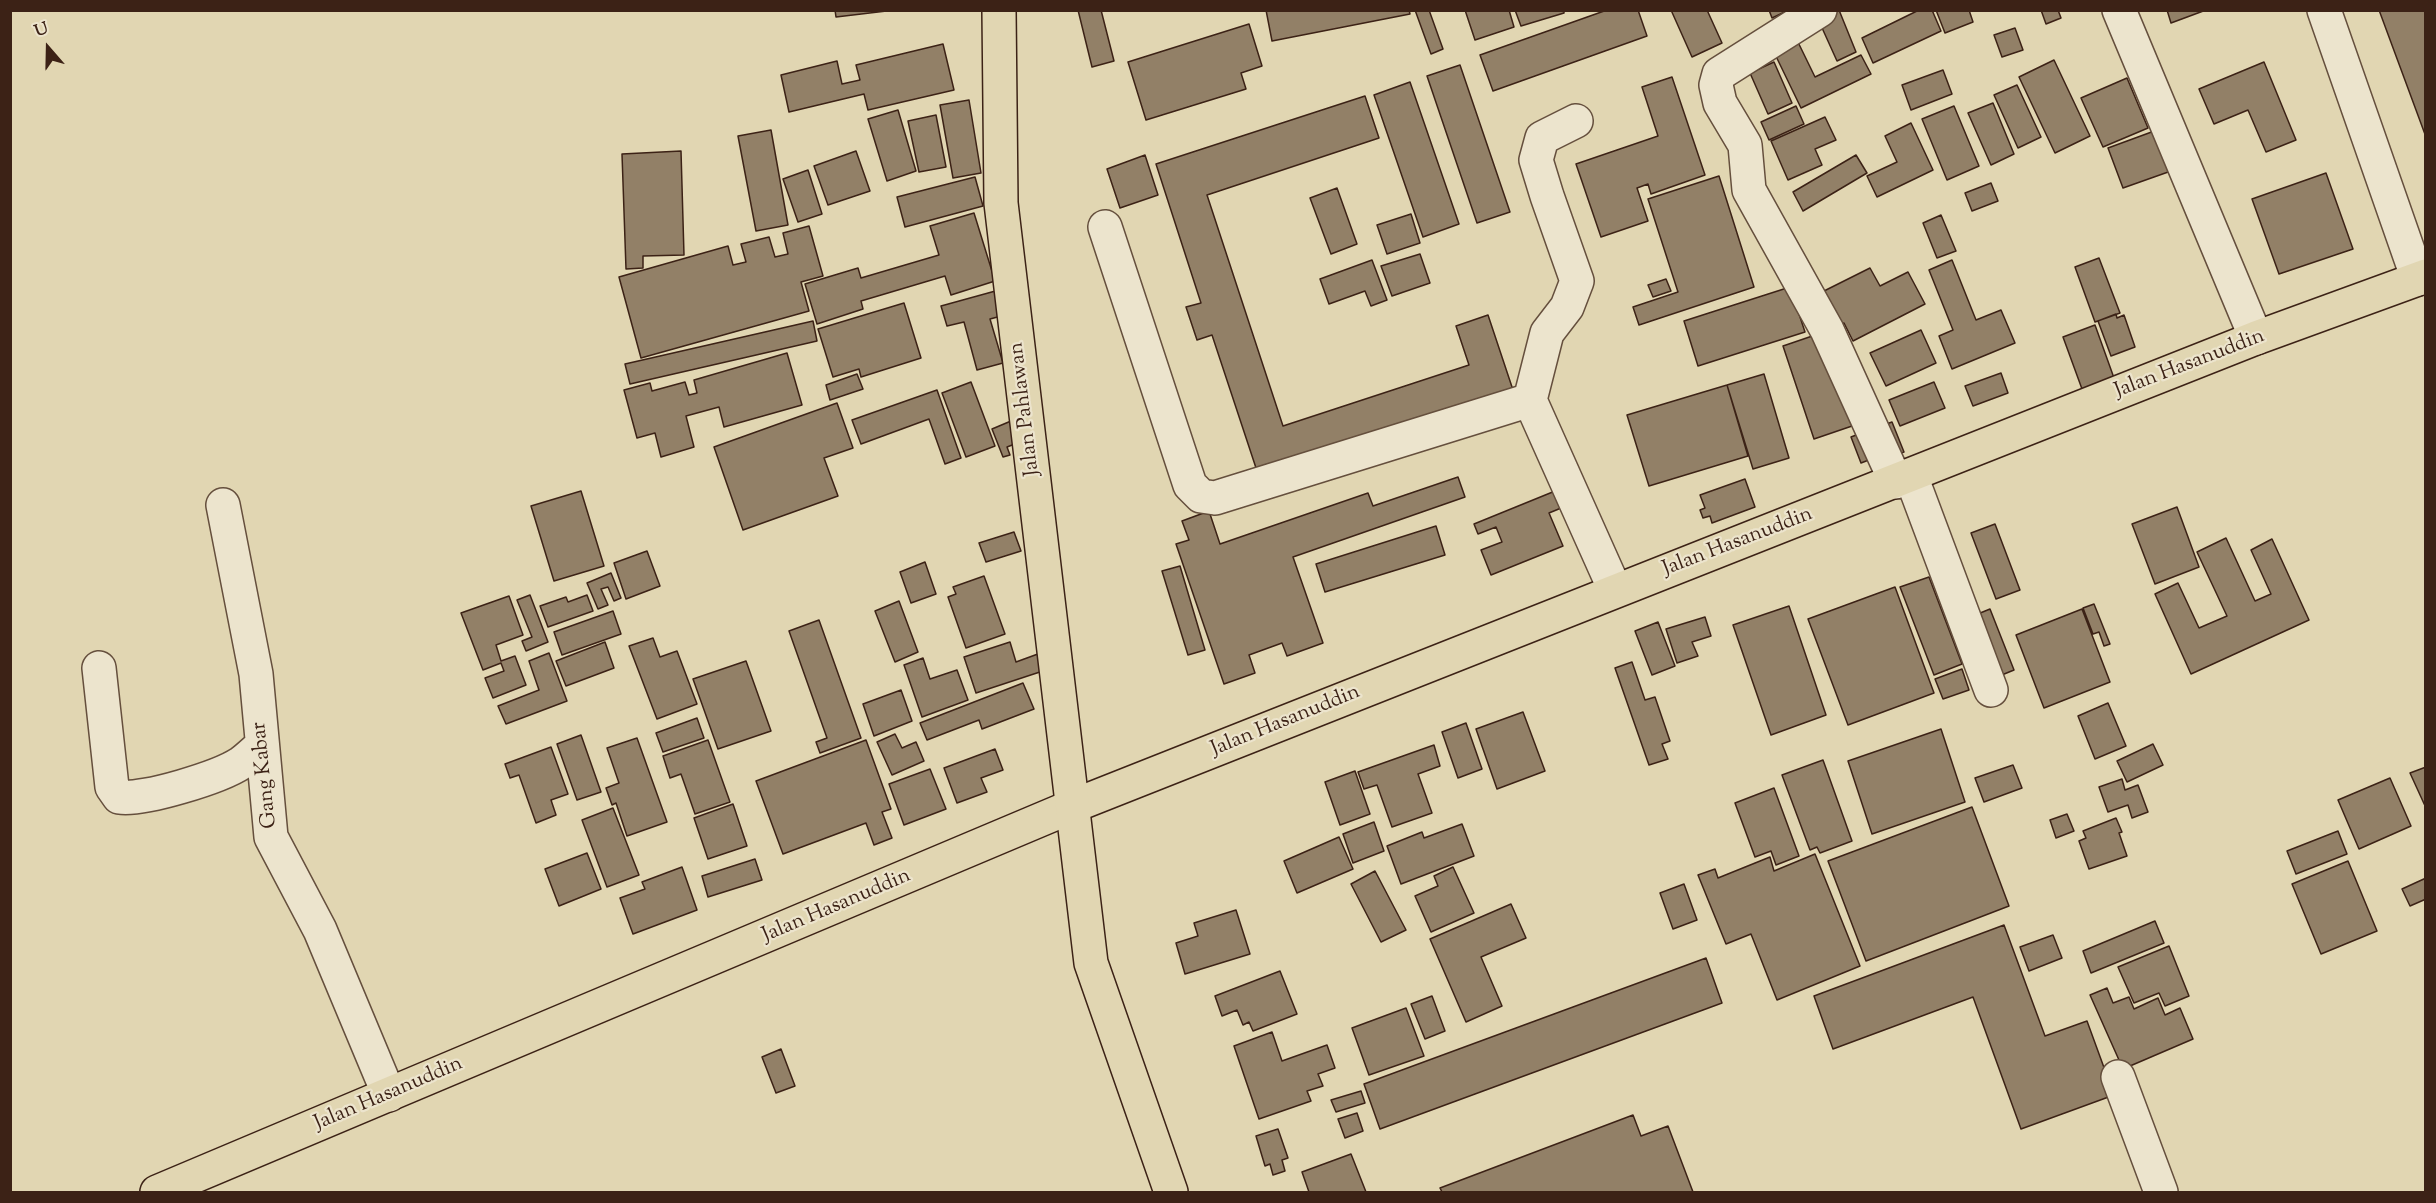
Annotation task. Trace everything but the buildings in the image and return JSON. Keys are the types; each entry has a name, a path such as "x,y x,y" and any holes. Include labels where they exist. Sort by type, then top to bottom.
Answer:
{"main road":[{"name":"Jalan Pahlawan","path":"999,10 1001,203 1091,963 1171,1192"},
{"name":"Jalan Hasanuddin","path":"157,1192 1073,806 2256,338 2422,278"}],"street":[{"path":"1820,10 1719,74 1716,85 1720,103 1745,145 1749,190 1827,330 1904,479 1992,690"},
{"path":"2119,10 2256,338"},
{"path":"2324,10 2422,278"},
{"path":"1576,121 1542,138 1536,160 1577,280 1567,307 1547,333 1530,400 1615,590"},
{"path":"1105,227 1190,485 1201,496 1215,498 1530,400"},
{"name":"Gang Kabar","path":"223,505 256,674 271,837 320,930 389,1095"},
{"path":"99,668 112,787 119,797 129,799 148,795 227,771 242,763 262,745"},
{"path":"2118,1077 2161,1192"}]}
